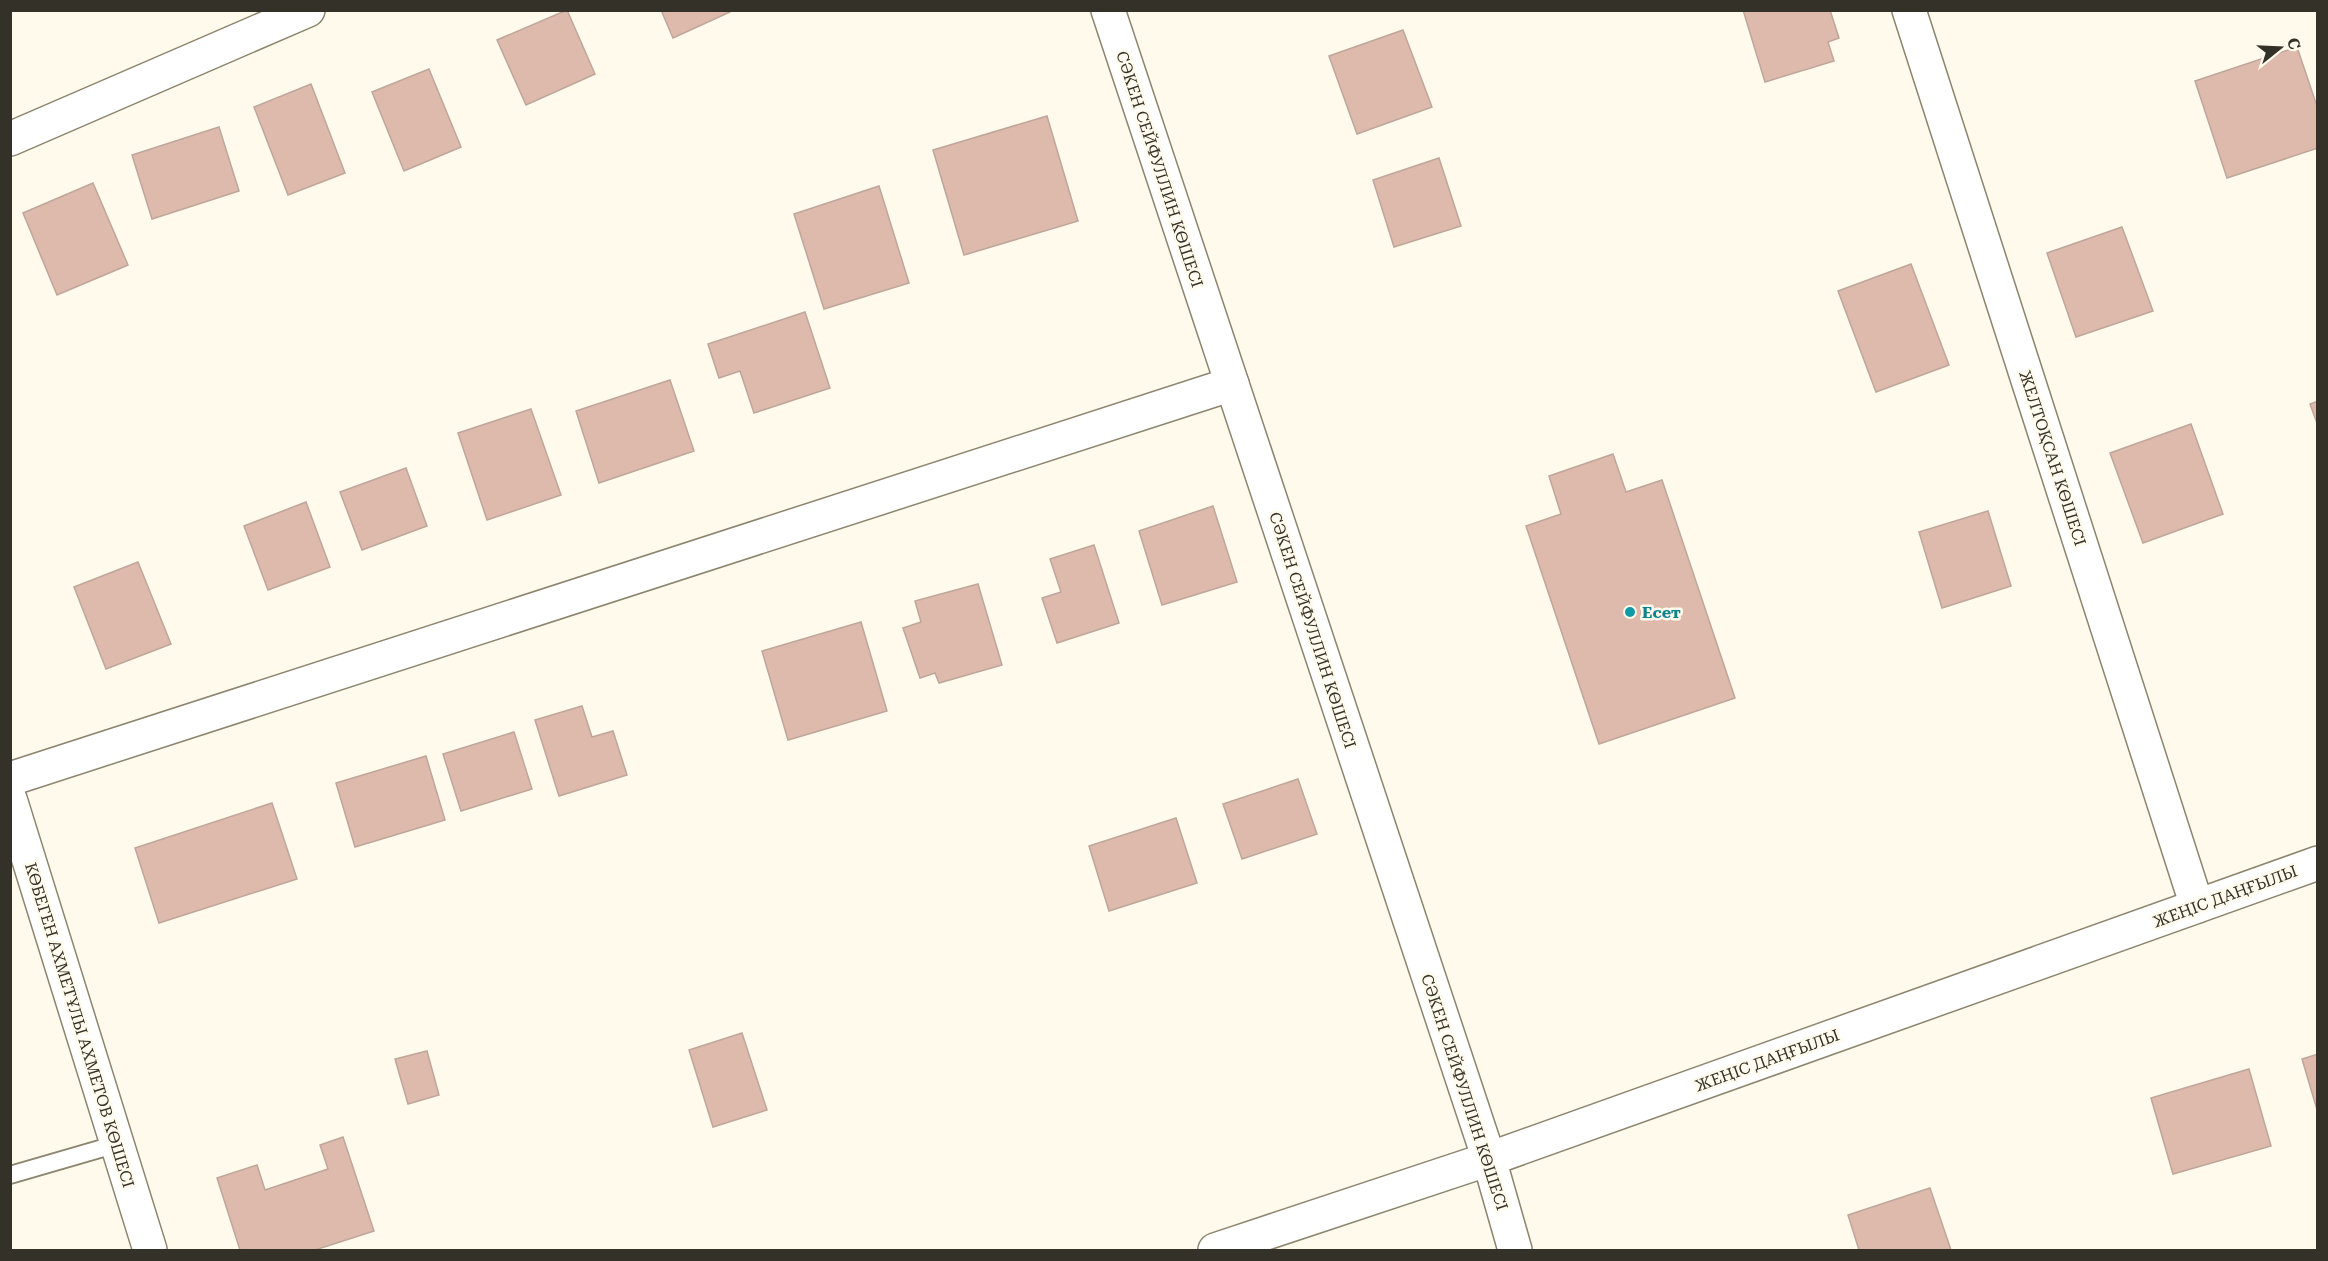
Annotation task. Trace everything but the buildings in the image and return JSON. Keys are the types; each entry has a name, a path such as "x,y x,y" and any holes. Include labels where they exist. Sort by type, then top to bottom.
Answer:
{"street":[{"path":"10,139 308,10"},
{"name":"СӘКЕН СЕЙФУЛЛИН КӨШЕСІ","path":"1108,10 1489,1160 1515,1251"},
{"name":"ЖЕЛТОҚСАН КӨШЕСІ","path":"1909,10 2197,906"},
{"path":"10,779 1232,384"},
{"name":"КӨБЕГЕН АХМЕТҰЛЫ АХМЕТОВ КӨШЕСІ","path":"10,799 150,1251"},
{"name":"ЖЕҢІС ДАҢҒЫЛЫ","path":"1215,1251 1489,1160 2318,863"}],"lane":[{"path":"10,1175 117,1144"}],"place":[{"name":"Есет","path":"1630,612"}]}
